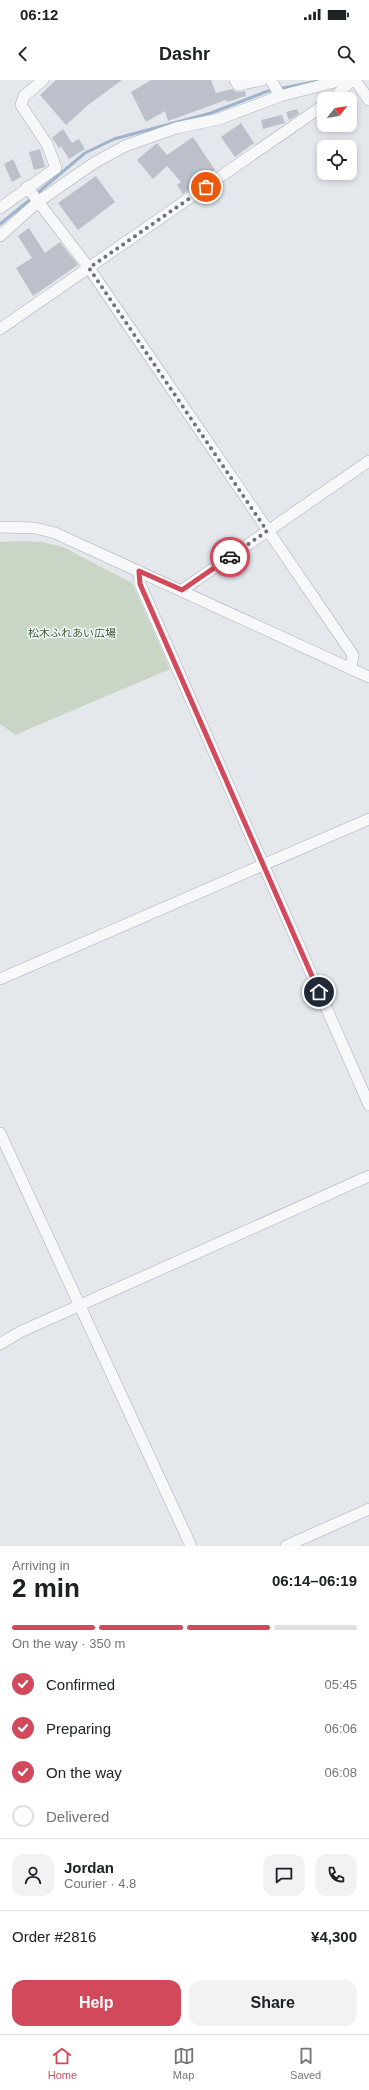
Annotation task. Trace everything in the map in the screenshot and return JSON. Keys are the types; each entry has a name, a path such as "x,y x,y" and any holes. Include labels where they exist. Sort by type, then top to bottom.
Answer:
{"street":[{"path":"0,208 27,187 49,175 56,168 47,144 21,105 24,96 43,80"},
{"path":"236,80 238,85 262,80"},
{"path":"0,236 39,201 124,146 176,128 219,118 276,88 342,80"},
{"path":"340,92 352,80"},
{"path":"355,80 369,100"},
{"path":"0,329 317,111"},
{"path":"27,187 89,268 353,656 351,669"},
{"path":"182,590 369,461"},
{"path":"0,527 35,528 55,533 369,677"},
{"path":"139,571 140,584 369,1105"},
{"path":"0,979 369,818"},
{"path":"0,1133 81,1305 191,1546"},
{"path":"0,1344 20,1332 369,1176"},
{"path":"286,1546 369,1510"}],"green space":[{"name":"松木ふれあい広場","path":"0,542 42,542 63,547 132,583 170,669 15,735 0,724"}],"building":[{"path":"56,80 122,80 88,105 66,125 40,95"},
{"path":"151,80 211,80 216,93 232,89 236,92 245,91 246,96 227,102 226,100 168,121 165,111 146,122 131,92"},
{"path":"297,109 299,114 289,120 286,112"},
{"path":"282,115 285,123 263,129 261,120"},
{"path":"241,123 254,143 235,157 221,137"},
{"path":"63,129 72,143 79,139 85,149 69,159 61,146 59,148 52,138"},
{"path":"193,137 215,170 193,184 194,186 183,194 177,185 181,182 167,166 153,179 137,160 157,143 167,155"},
{"path":"40,149 45,167 34,170 29,152"},
{"path":"13,159 21,177 12,182 4,164"},
{"path":"96,176 115,202 78,230 58,203"},
{"path":"29,228 45,253 60,242 78,265 33,296 16,268 32,258 18,236"}],"waterway":[{"path":"36,194 85,153 114,139 211,113 268,91 318,81"},
{"path":"0,224 32,198"}],"way so far":[{"path":"206,187 89,268 267,531 230,557"}],"route":[{"path":"230,557 182,590 139,571 140,584 319,992"}]}
